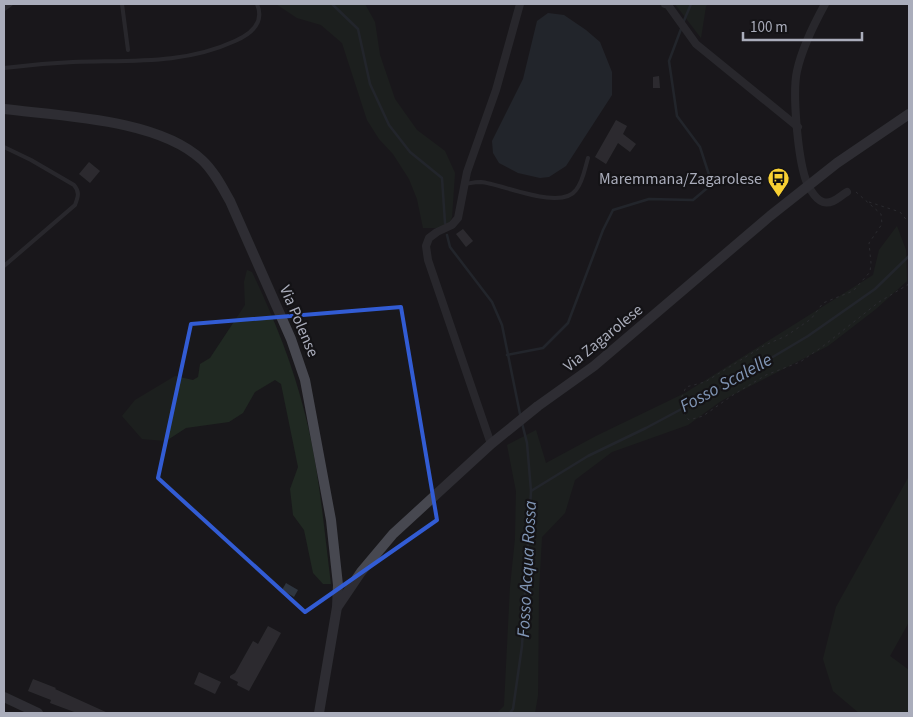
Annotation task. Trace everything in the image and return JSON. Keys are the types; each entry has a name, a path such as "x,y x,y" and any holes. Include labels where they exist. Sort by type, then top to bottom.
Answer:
{"main road":[{"name":"Via Polense","path":"4,109 93,120 150,132 172,140 203,160 218,180 230,202 288,331 306,380 331,520 338,585 337,607 319,713"},
{"name":"Via Zagarolese","path":"337,607 361,572 393,534 491,444 538,406 594,366 770,216 837,163 909,114"},
{"path":"4,697 38,713"}],"street":[{"path":"491,444 426,250 429,238 452,225 456,220 464,185 496,90 520,4"},
{"path":"668,4 696,44 798,127"},
{"path":"825,4 812,28 797,72 798,127 804,176 808,186 823,202 831,202 847,192"}],"lane":[{"path":"4,8 11,4"},
{"path":"122,4 128,50"},
{"path":"4,68 67,62 162,60 203,54 237,40 254,30 259,19 257,4"},
{"path":"4,147 74,185 78,189 78,195 75,205 4,266"},
{"path":"464,185 484,182 537,195 560,198 568,197 578,188 588,158"}],"path":[{"path":"847,192 857,192 881,214 882,224 869,242 870,272 853,290 823,303 811,319 786,336 765,345 733,367 705,382 686,387 680,400 684,414 689,420 703,416 766,375 800,362 879,302 909,284"},
{"path":"868,202 900,212 909,223"}],"highlighted area":[{"path":"401,307 437,520 305,612 158,478 191,324"}],"shaded area":[{"path":"276,4 365,4 375,22 380,55 395,99 417,130 445,151 455,173 452,217 449,224 439,228 423,228 417,199 409,179 367,120 342,43 321,25 297,18"},
{"path":"675,4 709,4 706,6 701,38"},
{"path":"548,13 564,15 600,42 612,72 612,95 566,166 549,177 540,178 518,173 499,163 493,153 492,141 523,79 537,21"},
{"path":"897,226 906,250 907,281 876,309 828,346 721,401 688,425 612,452 575,480 565,513 542,537 539,589 538,695 535,713 497,713 504,706 510,587 515,539 516,491 507,445 536,430 546,463 596,436 685,393 873,275 879,250"},
{"path":"247,270 252,272 268,307 289,360 300,396 318,477 331,584 323,584 313,573 304,530 293,515 290,489 298,467 281,384 275,380 255,392 243,413 229,422 186,428 166,441 142,439 122,416 135,400 175,376 193,380 198,377 200,364 210,358 245,305 244,282"},
{"path":"909,472 909,622 890,656 909,670 909,713 859,713 833,691 823,659 836,607 908,478"},
{"path":"286,583 298,590 294,597 282,590"}],"building":[{"path":"659,76 660,88 653,88 653,77"},
{"path":"616,120 627,126 623,134 636,144 630,152 618,143 606,164 595,157"},
{"path":"89,162 100,171 90,183 79,174"},
{"path":"463,229 473,241 466,247 456,234"},
{"path":"268,626 281,633 249,691 237,685 238,682 230,678 230,676 235,673 253,641 258,644"},
{"path":"199,672 221,682 215,694 194,684"},
{"path":"33,679 108,713 77,713 50,703 51,700 28,691"}],"waterway":[{"name":"Fosso Acqua Rossa","path":"332,4 358,29 370,84 389,125 410,152 442,178 445,223"},
{"path":"683,23 691,4"},
{"path":"507,355 543,348 568,323 603,230 613,210 649,199 693,200 712,184 700,147 677,116 669,61 681,29"},
{"name":"Fosso Acqua Rossa","path":"447,235 450,247 492,302 502,325 520,414"},
{"name":"Fosso Scalelle","path":"531,491 588,456 719,389 808,336 875,289 909,256"},
{"name":"Fosso Acqua Rossa","path":"510,713 513,709 522,646 531,491 527,443 522,423"}],"place":[{"name":"Maremmana/Zagarolese","path":"778,198"}]}
